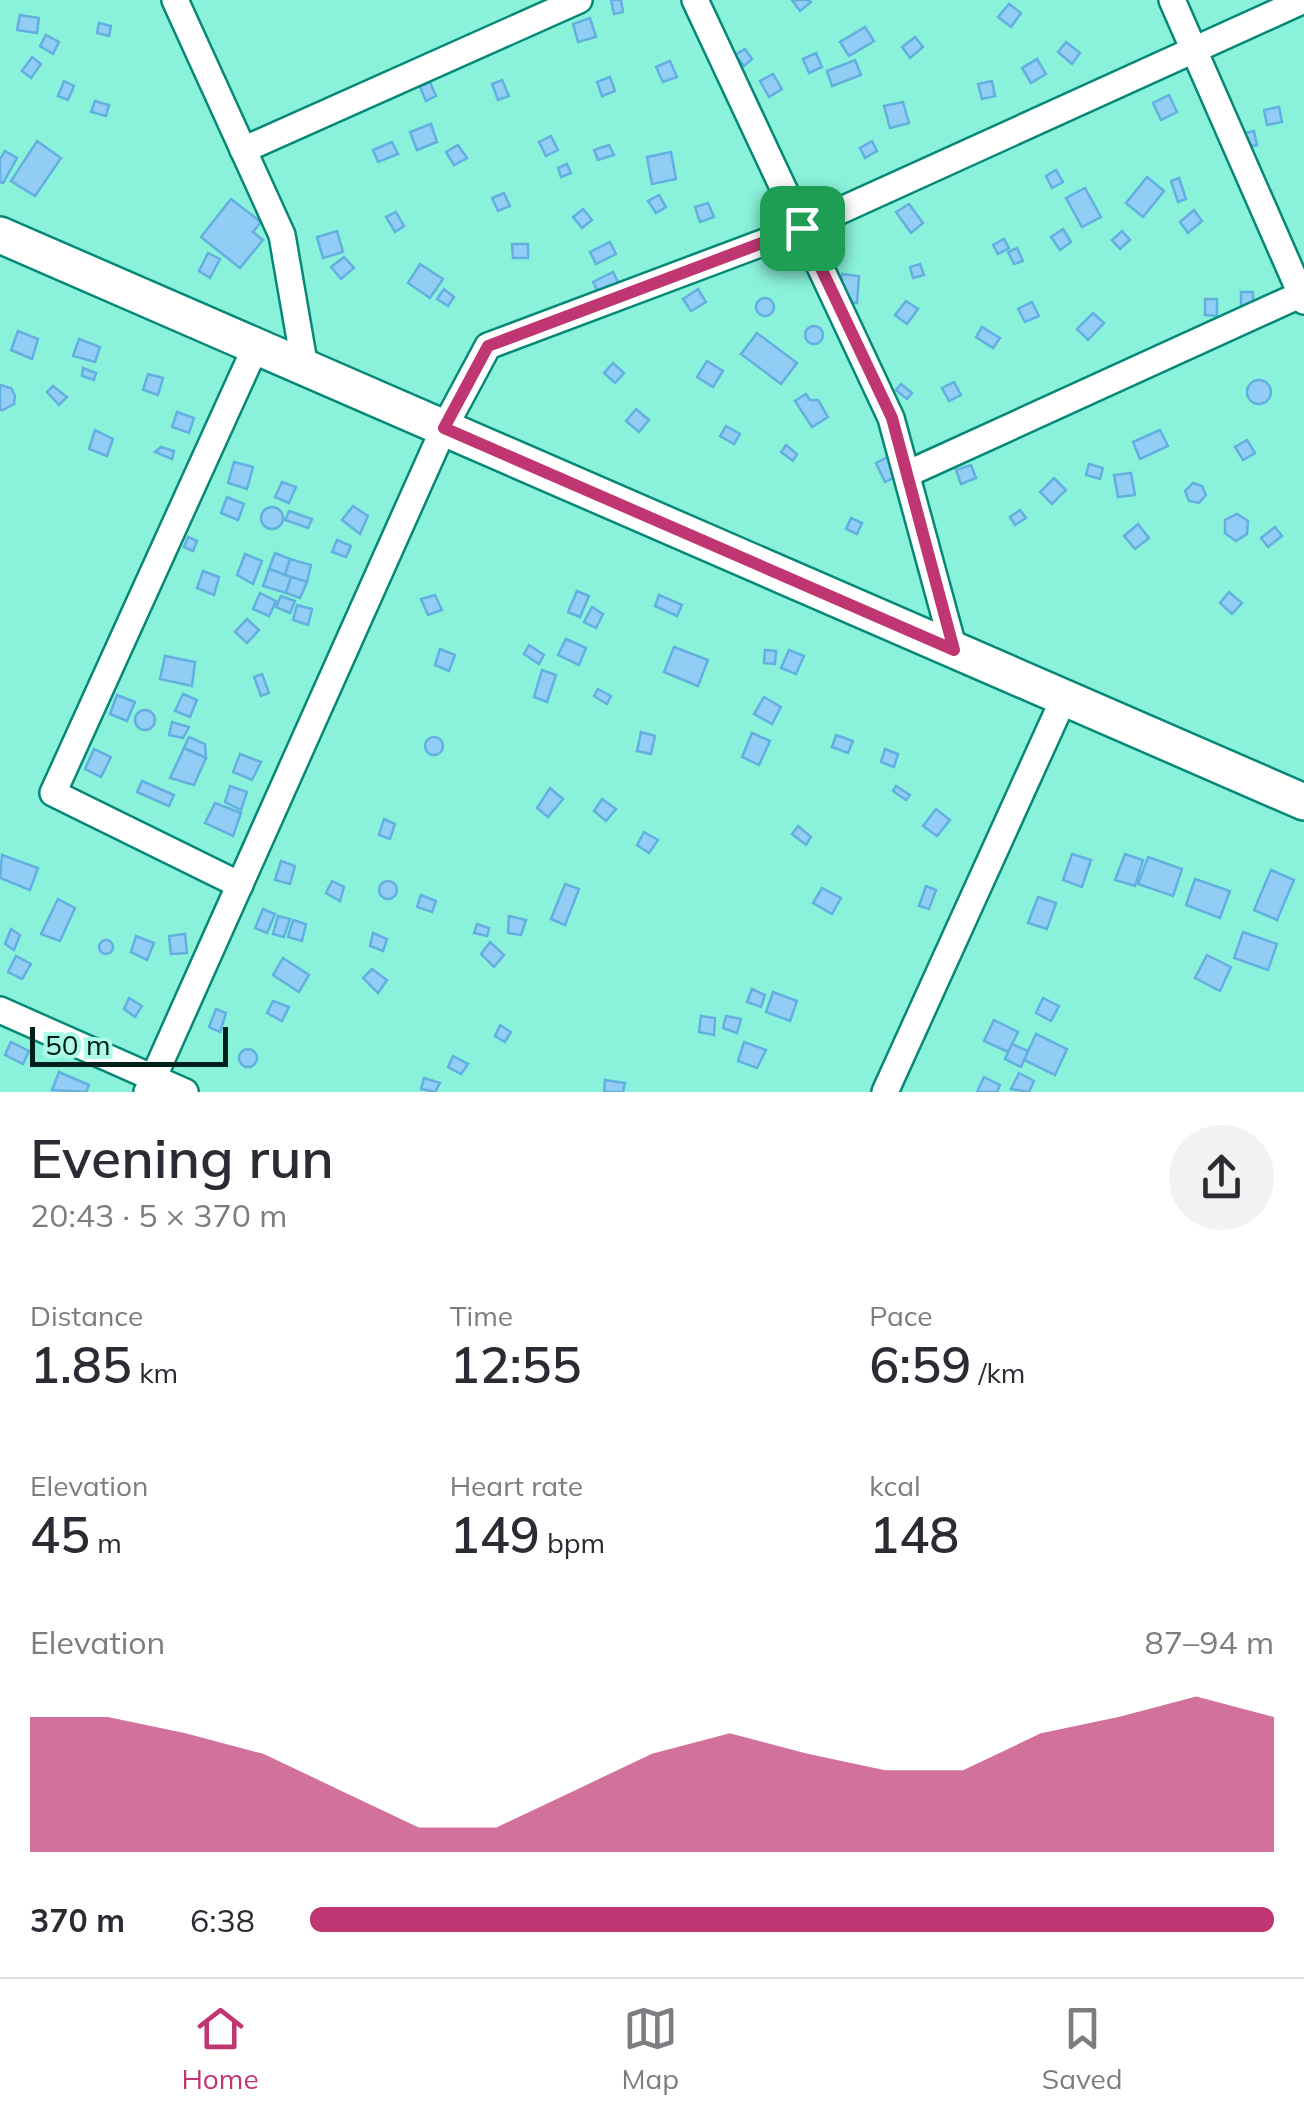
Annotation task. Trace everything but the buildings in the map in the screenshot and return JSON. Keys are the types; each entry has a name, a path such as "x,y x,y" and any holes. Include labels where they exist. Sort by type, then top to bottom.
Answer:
{"street":[{"path":"175,0 282,235 305,368"},
{"path":"243,150 579,0"},
{"path":"694,0 892,418 954,650"},
{"path":"907,474 1303,296 1172,0"},
{"path":"150,1085 444,428 488,346 802,228 1304,0"},
{"path":"0,235 1304,802"},
{"path":"240,885 53,794 256,346"},
{"path":"885,1092 1064,698"},
{"path":"0,1010 150,1085 185,1092"}],"route":[{"path":"802,228 892,418 954,650 444,428 488,346 802,228"}]}
